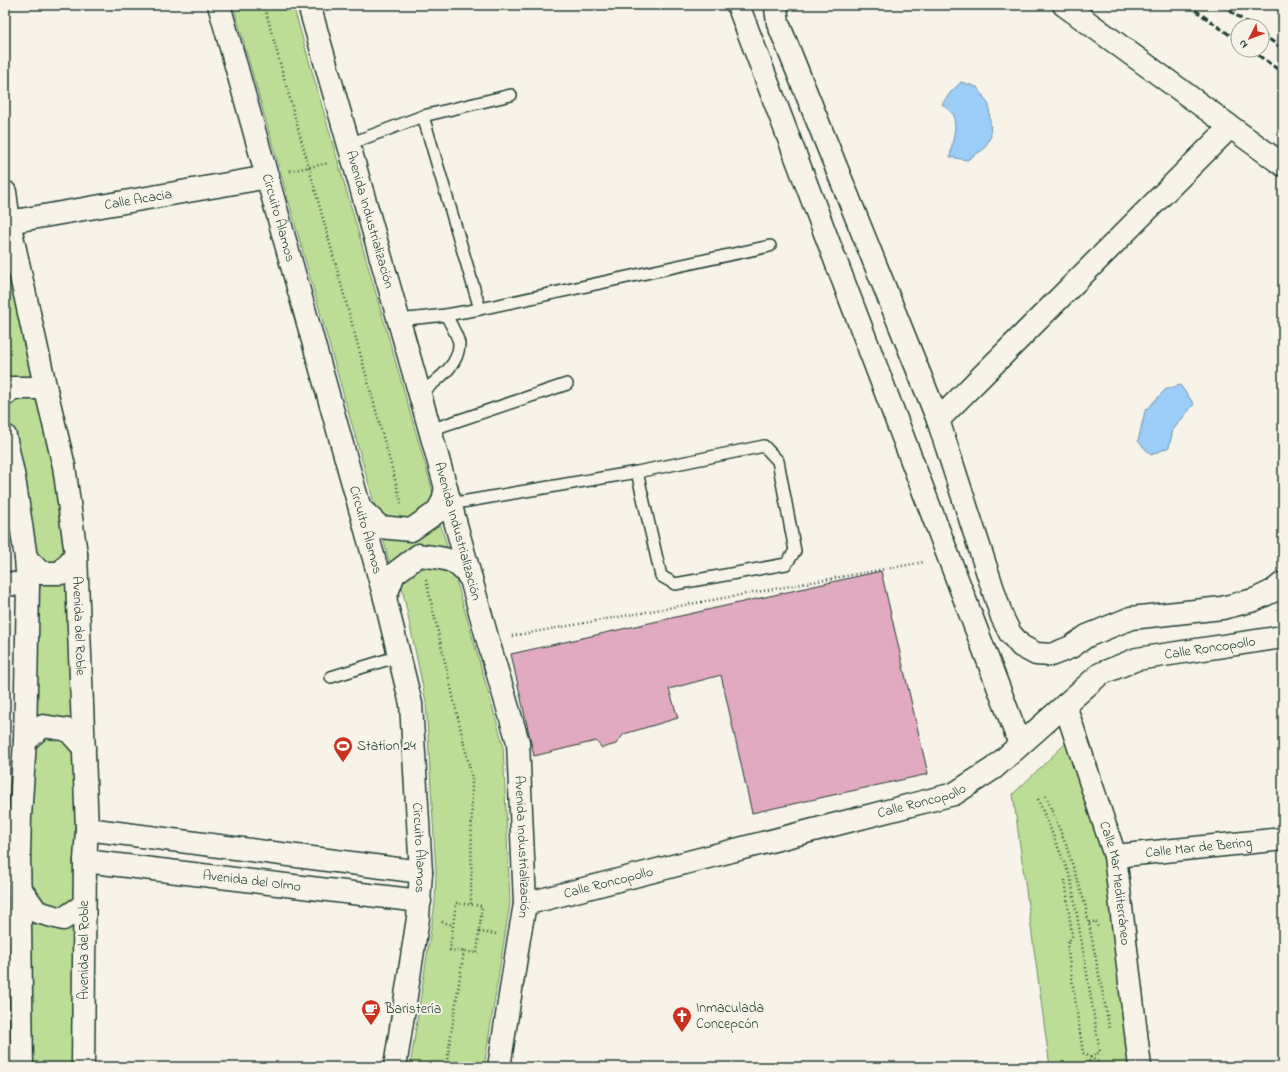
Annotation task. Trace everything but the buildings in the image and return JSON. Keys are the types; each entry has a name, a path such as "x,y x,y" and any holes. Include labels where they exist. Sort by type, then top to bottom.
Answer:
{"street":[{"name":"Circuito Álamos","path":"219,5 385,598 411,704 421,872 420,901 395,1067"},
{"name":"Avenida Industrialización","path":"309,5 420,394 488,641 518,742 525,904 499,1067"},
{"path":"738,5 1020,744"},
{"path":"778,5 776,8 778,23 938,420 1002,617 1010,633 1021,646 1036,654 1051,655 1071,647 1087,636 1131,618 1222,608 1254,600 1273,591 1283,583"},
{"path":"1064,5 1283,165"},
{"path":"938,420 1230,127"},
{"name":"Calle Acacia","path":"9,222 268,177"},
{"name":"Avenida del Roble","path":"5,192 9,222 64,466 76,554 87,829 84,905 83,1067"},
{"path":"5,395 12,388 37,388 46,390"},
{"path":"5,436 14,478 26,558 28,586 25,741 12,816 12,851 20,888 22,1067"},
{"path":"360,508 380,527 411,530 437,512 443,501 448,496"},
{"path":"26,558 41,573 61,573 76,554"},
{"path":"385,598 394,574 419,555 452,561 463,568 472,580"},
{"path":"5,583 28,586"},
{"name":"Calle Roncopollo","path":"525,904 954,794 994,768 1100,674 1137,659 1283,637"},
{"name":"Calle Mar Mediterráneo","path":"1065,705 1115,856 1140,1067"},
{"path":"25,741 43,726 68,730 84,748"},
{"path":"87,829 421,872"},
{"name":"Calle Mar de Bering","path":"1115,856 1283,839"},
{"name":"Avenida del Olmo","path":"85,861 420,901"},
{"path":"20,888 37,912 63,918 84,905"}],"lane":[{"path":"350,150 423,116 511,94"},
{"path":"423,116 480,309"},
{"path":"398,320 446,315 480,309 770,246"},
{"path":"420,394 445,373 455,360 459,343 446,315"},
{"path":"430,430 566,384"},
{"path":"448,496 637,472 764,446 778,460 795,551 786,564 675,584 661,576 637,472"},
{"path":"331,677 399,656"}],"path":[{"path":"264,5 308,167 411,530"},
{"path":"268,177 338,161 350,150"},
{"path":"419,555 425,574 472,778 471,905"},
{"path":"488,641 949,557"},
{"path":"1046,796 1066,845 1085,904 1111,1037"},
{"path":"1038,799 1071,879 1100,1052 1091,1057 1087,1067"},
{"path":"1065,880 1072,936 1067,946 1083,1053 1100,1063 1100,1067"},
{"path":"456,903 482,906 477,953 464,952 450,950 456,903"},
{"path":"446,1067 464,952"}],"green space":[{"path":"233,5 293,5 435,499 431,506 408,522 383,519 375,506"},
{"path":"5,192 76,554 83,1067 22,1067 28,586 5,436"},
{"path":"439,520 449,552 390,566 382,533"},
{"path":"421,562 454,573 503,744 510,903 484,1067 410,1067 435,903 436,872 426,702 400,578"},
{"path":"1066,743 1104,857 1131,1067 1050,1067 1013,794"}],"water":[{"path":"961,82 977,87 989,105 991,136 984,149 967,160 950,157 955,128 954,115 942,104"},
{"path":"1180,385 1194,404 1173,430 1169,447 1151,455 1138,441 1145,411 1166,389"}],"railway":[{"path":"1188,5 1230,35"},
{"path":"1222,5 1240,18"},
{"path":"1270,40 1283,49"},
{"path":"1262,58 1283,73"}],"place":[{"name":"Station 24","path":"343,763"},
{"name":"Baristería","path":"371,1026"},
{"name":"Inmaculada Concepcón","path":"682,1033"}]}
